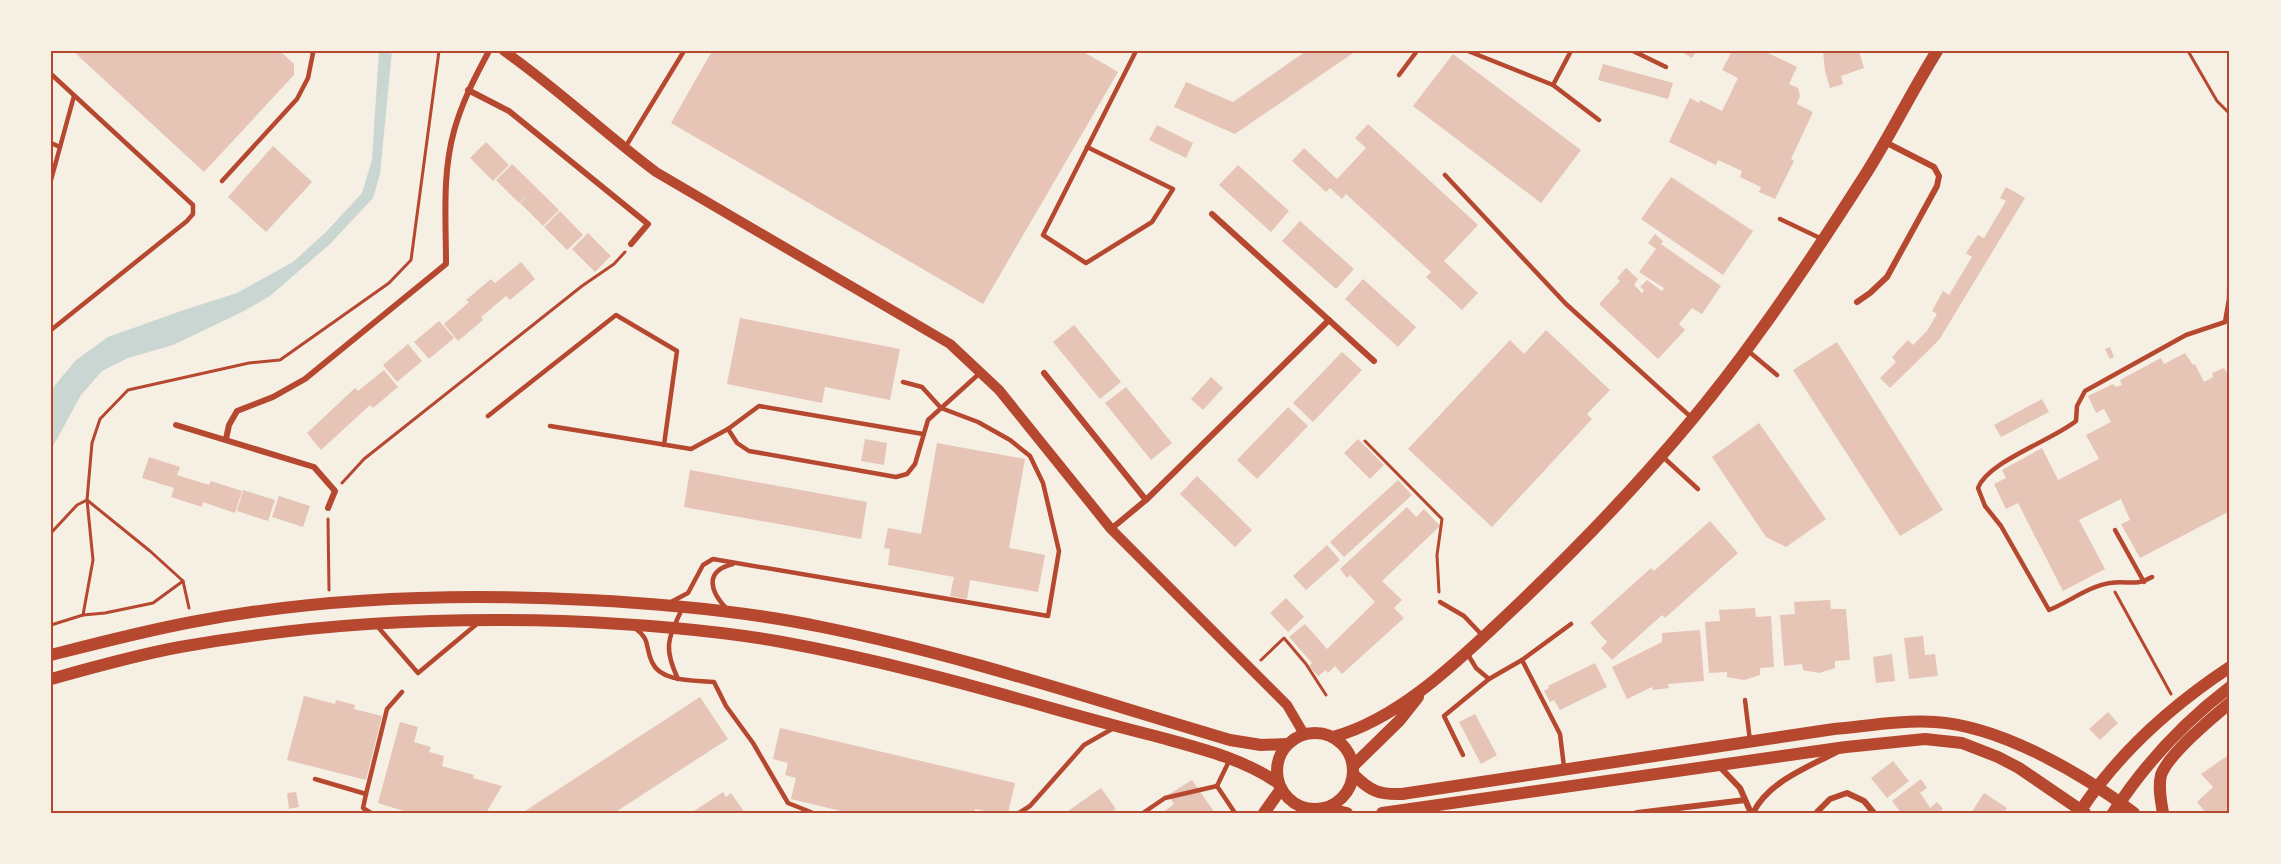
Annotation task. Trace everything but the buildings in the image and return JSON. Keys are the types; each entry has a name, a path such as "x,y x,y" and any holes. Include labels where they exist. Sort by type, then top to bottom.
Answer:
{"main road":[{"path":"1333,737 1356,731 1386,714 1426,687 1467,652 1587,537 1662,455 1746,349 1822,239 1884,142 1937,51"},
{"path":"51,656 191,622 238,614 328,604 466,597 563,599 683,606 728,611 821,627 944,654 1230,740 1261,745 1287,744 1304,734 1324,734 1333,737 1347,751 1353,770 1362,784 1383,795 1750,741 1914,722 1952,724 1972,728 2011,742 2097,786 2116,808 2134,813"},
{"path":"51,679 177,648 252,636 374,622 483,619 673,627 780,642 878,661 1118,726 1230,759 1265,774 1280,786 1294,803 1314,810 1347,813"},
{"path":"1382,813 1846,747 1924,739 1962,743 1998,757 2019,768 2082,812 2097,786 2125,753 2173,709 2230,667"},
{"path":"1314,810 1332,805 1344,795 1353,770 1399,721 1426,687"},
{"path":"2116,808 2133,784 2183,727 2230,687"},
{"path":"2163,813 2160,795 2162,774 2170,761 2209,720 2230,703"},
{"path":"1264,813 1280,786 1276,768 1278,759 1287,744"}],"street":[{"path":"226,439 229,425 237,411 273,397 305,380 446,264 446,185 454,133 468,90 489,51"},
{"path":"504,51 656,172 950,344 981,372 1021,416 1111,529 1287,705 1304,734"},
{"path":"468,90 509,111 648,224 631,244"},
{"path":"1857,302 1887,277 1937,186 1939,176 1934,167 1884,142"},
{"path":"1212,214 1374,361"},
{"path":"1111,529 1146,500 1329,320"},
{"path":"1044,373 1146,500"},
{"path":"176,425 314,467 335,491 328,507"},
{"path":"1719,765 1735,781 1752,813 1759,802 1778,784 1846,747"},
{"path":"1816,813 1830,799 1847,793 1864,801 1874,813"},
{"path":"1637,813 1745,800"}],"lane":[{"path":"222,181 297,99 308,78 313,53 311,51"},
{"path":"625,149 684,51"},
{"path":"1087,147 1173,189 1152,222 1086,263 1043,235 1087,147 1136,51"},
{"path":"1399,75 1417,51"},
{"path":"1468,51 1553,85 1599,120"},
{"path":"1553,85 1571,51"},
{"path":"1633,51 1666,66"},
{"path":"51,74 193,205 193,213 187,221 51,330"},
{"path":"51,180 74,96"},
{"path":"51,144 60,147"},
{"path":"1445,175 1566,304 1692,418"},
{"path":"1780,219 1822,239"},
{"path":"2225,322 2229,300 2230,232"},
{"path":"488,416 616,315 677,351 664,445"},
{"path":"2225,322 2230,327"},
{"path":"2152,577 2137,584 2110,583 2081,593 2049,610 2001,526 1984,506 1978,488 1981,480 1992,468 2062,432 2076,421 2078,406 2085,391 2186,335 2225,322"},
{"path":"1746,349 1777,375"},
{"path":"728,429 737,443 749,451 896,477 907,474 915,464 928,420 981,372"},
{"path":"666,605 688,593 704,565 713,559 1048,616 1059,551 1043,483 1030,456 1010,440 978,422 941,408 922,387 903,382"},
{"path":"550,426 691,450 728,429 759,406 923,434"},
{"path":"1662,455 1698,489"},
{"path":"2115,530 2144,582"},
{"path":"728,611 717,599 712,586 713,578 726,565 735,563"},
{"path":"1440,603 1464,616 1484,637"},
{"path":"678,679 668,652 669,637 683,606"},
{"path":"374,622 418,674 483,619"},
{"path":"630,624 645,636 652,664 661,672 678,679 714,682 726,706 753,743 788,803 813,813"},
{"path":"1463,755 1444,716 1489,679 1522,660 1571,624"},
{"path":"1467,652 1476,668 1489,679"},
{"path":"1522,660 1560,734 1565,770"},
{"path":"371,813 363,808 387,709 402,692"},
{"path":"1745,700 1750,741"},
{"path":"1019,813 1030,806 1084,745 1118,726"},
{"path":"1217,786 1230,759"},
{"path":"315,779 366,794"},
{"path":"1217,786 1232,812"},
{"path":"1143,813 1165,798 1217,786"}],"path":[{"path":"83,615 93,560 87,500 92,442 100,419 128,390 249,363 280,360 389,283 411,260 440,51"},
{"path":"2188,51 2217,101 2230,114"},
{"path":"335,491 364,459 624,254"},
{"path":"1365,441 1442,519 1437,555 1440,603"},
{"path":"51,533 77,505 87,500"},
{"path":"87,500 183,581 191,622"},
{"path":"328,507 328,604"},
{"path":"51,625 83,615 153,603 183,581"},
{"path":"2110,583 2172,694"},
{"path":"1251,670 1284,638 1306,663 1326,695"}],"shaded area":[{"path":"379,51 392,51 380,174 373,198 330,244 270,296 173,345 128,358 102,371 81,395 51,450 51,390 76,360 108,337 237,293 293,262 326,232 362,193 372,160"}]}
